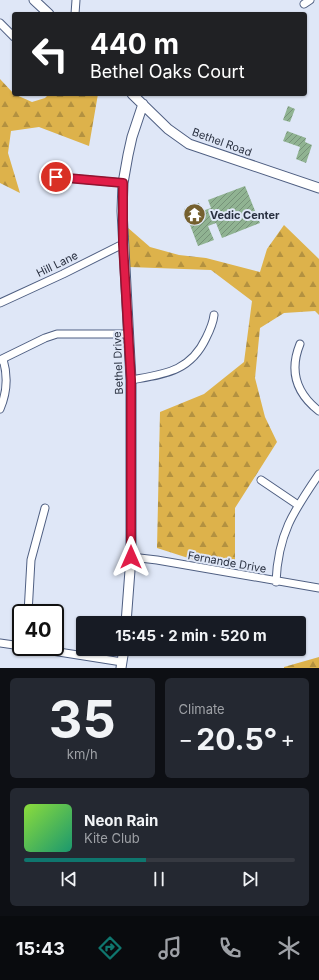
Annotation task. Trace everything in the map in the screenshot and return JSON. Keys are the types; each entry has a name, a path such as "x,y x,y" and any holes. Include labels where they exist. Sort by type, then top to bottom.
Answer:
{"street":[{"path":"34,0 47,12"},
{"path":"75,12 76,0"},
{"path":"0,23 12,35"},
{"name":"Bethel Road","path":"134,96 168,129 190,144 319,188"},
{"name":"Bethel Drive","path":"127,616 131,557 131,380 123,244 123,183 132,137 143,104"},
{"path":"56,177 123,183"},
{"name":"Hill Lane","path":"0,303 123,244"},
{"path":"131,380 168,373 191,360 202,348 211,328 214,315"},
{"path":"0,409 6,389 6,371 1,360 45,338 57,334 129,334"},
{"path":"300,344 294,362 295,375 304,396 319,411"},
{"path":"276,582 277,568 285,531 298,505 319,474"},
{"path":"261,480 298,505"},
{"path":"29,604 31,560 45,508"},
{"name":"Fernande Drive","path":"131,557 157,560 276,582 319,588"},
{"path":"0,643 12,645"},
{"path":"64,654 121,665"}],"green space":[{"path":"0,79 12,92 12,96 18,96 32,102 47,96 98,96 89,146 39,127 11,131 8,153 20,193 0,183"},
{"path":"284,225 319,259 319,315 315,311 284,313 260,328 255,378 265,417 277,442 235,508 235,573 157,548 160,412 204,394 244,362 252,301 211,270 129,267 127,227 150,247 179,255 206,258 260,272 267,249"},
{"path":"319,657 319,668 284,668 284,667"}],"building":[{"path":"288,106 295,109 290,122 283,120"},
{"path":"287,131 306,138 305,142 312,145 306,163 296,159 300,147 283,141"},
{"path":"245,186 260,223 222,238 216,223 208,226 214,240 198,246 184,209 199,203 202,211 211,208 208,200"}],"place":[{"name":"Vedic Center","path":"194,215"}],"route":[{"path":"56,177 123,183 123,244 131,380 131,557"}]}
